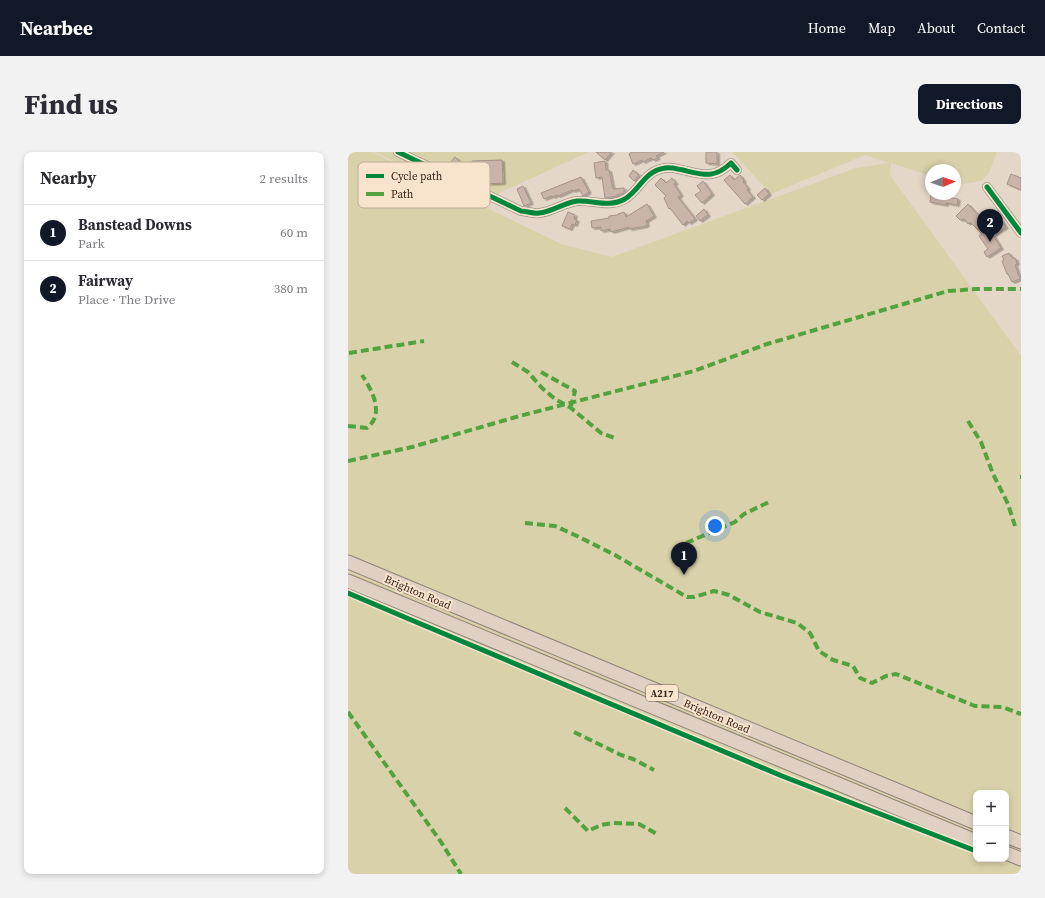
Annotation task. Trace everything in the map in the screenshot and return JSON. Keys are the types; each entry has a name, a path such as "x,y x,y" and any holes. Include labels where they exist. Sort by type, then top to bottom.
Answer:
{"highway":[{"name":"Brighton Road","path":"348,562 973,822"},
{"name":"Brighton Road","path":"348,581 973,840"},
{"path":"1009,837 1021,842"},
{"path":"1009,854 1021,859"}],"street":[{"path":"398,152 419,162"},
{"path":"490,195 521,210 538,213 549,211 572,202 610,204 620,201 632,194 650,174 663,168 671,167 713,175 724,170 731,163 737,170"},
{"path":"987,187 1021,233"}],"shaded area":[{"path":"348,152 372,152 393,162 358,162 358,208 487,208 561,244 612,257 856,168 890,163 865,155 771,194 732,152 997,152 989,173 981,181 961,184 961,164 925,164 925,174 891,163 890,175 1021,356 1021,874 348,874"},
{"path":"374,152 589,152 490,197 490,162 395,162"}],"building":[{"path":"596,152 612,152 605,160"},
{"path":"632,152 664,152 656,156 658,158 653,160 651,158 643,162 642,160 633,164 629,154"},
{"path":"706,152 717,152 717,164 706,163"},
{"path":"455,157 461,162 451,162"},
{"path":"502,160 503,183 490,184 490,162 472,161"},
{"path":"605,161 606,170 609,170 613,189 624,188 624,193 605,198 602,177 596,178 594,163"},
{"path":"633,170 639,175 634,181 629,176"},
{"path":"1011,174 1021,178 1021,190 1007,184"},
{"path":"730,175 734,180 740,175 748,188 747,190 753,197 745,204 724,180"},
{"path":"581,177 589,192 583,196 579,189 544,199 541,193"},
{"path":"661,178 666,183 672,178 681,195 678,197 695,219 689,223 687,221 683,225 670,208 669,209 664,198 666,196 655,185"},
{"path":"703,181 712,194 702,203 695,195 701,191 697,186"},
{"path":"523,186 531,203 524,206 517,189"},
{"path":"765,188 769,194 762,200 757,195"},
{"path":"930,200 958,200 957,205 946,203 946,205 930,202"},
{"path":"647,204 654,216 646,221 646,226 629,229 629,227 611,232 610,229 601,231 601,227 592,228 591,221 609,218 609,216 618,215 624,212 626,217"},
{"path":"968,204 990,228 1001,220 1006,227 993,235 1001,248 987,257 984,252 988,249 979,236 982,234 970,222 968,224 964,219 960,220 956,216"},
{"path":"704,209 708,215 700,221 696,216"},
{"path":"568,212 575,215 574,219 577,220 575,225 572,224 570,229 562,226"},
{"path":"1009,253 1011,257 1014,259 1015,258 1017,263 1015,265 1020,279 1012,282 1002,261 1004,260 1002,256"}],"marked path":[{"path":"348,461 412,447 516,417 694,371 767,344 948,291 976,289 1021,289"},
{"path":"349,353 424,341"},
{"path":"512,362 528,372 542,388 555,399 571,408 601,433 617,439"},
{"path":"541,372 575,391 571,406"},
{"path":"348,426 367,428 375,416 376,409 373,395 362,375"},
{"path":"968,421 981,442 993,474 1008,504 1015,526"},
{"path":"686,543 735,522 744,514 769,502"},
{"path":"525,523 555,526 577,536 615,555 687,597 694,597 714,591 729,595 760,612 797,623 810,633 819,651 833,660 853,666 860,678 872,683 886,676 896,674 975,706 1002,707 1021,714"},
{"path":"348,712 441,842 461,874"},
{"path":"574,732 654,770"},
{"path":"565,808 588,831 601,825 613,823 639,824 657,834"}],"cycle path":[{"path":"398,152 419,162"},
{"path":"490,196 521,211 534,213 544,212 577,201 607,203 619,202 630,195 647,176 665,168 703,174 714,174 731,163 737,170"},
{"path":"987,187 1021,233"},
{"path":"348,593 782,776 973,850"}],"place":[{"name":"Fairway","path":"990,242"},
{"name":"Banstead Downs","path":"684,575"}]}
